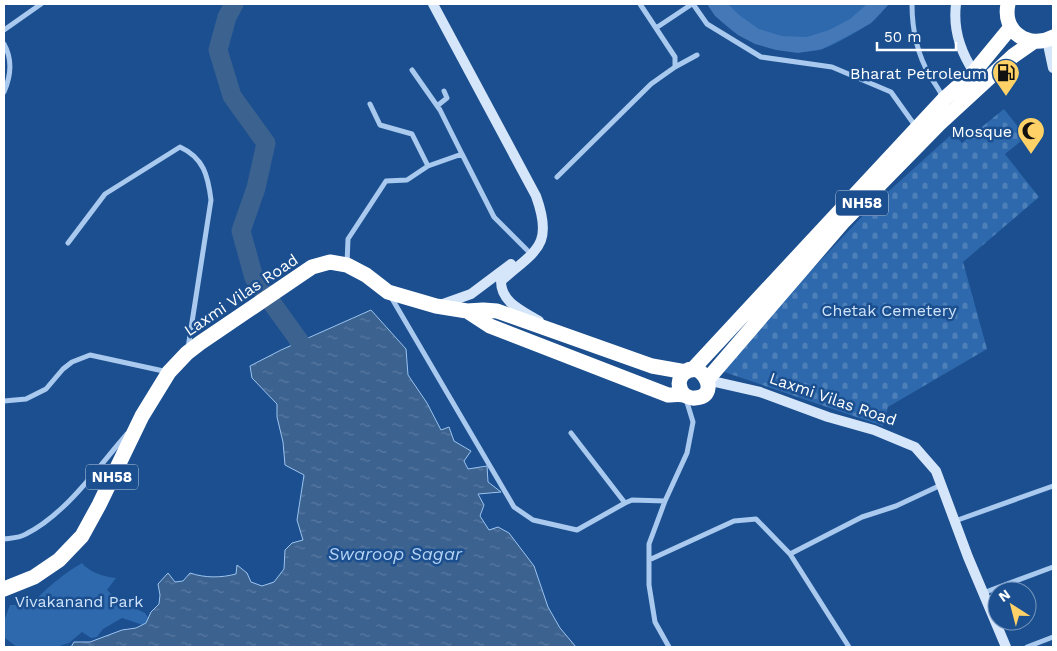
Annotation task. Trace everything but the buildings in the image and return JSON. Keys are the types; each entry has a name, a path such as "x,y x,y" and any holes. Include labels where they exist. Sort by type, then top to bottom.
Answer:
{"highway":[{"path":"1008,4 1007,13 1011,28 1020,37 1044,40"},
{"name":"NH58","path":"707,380 921,133 944,99 974,72 1011,28"},
{"name":"NH58","path":"468,312 497,311 652,366 689,371 921,133 1013,56 1044,40"},
{"name":"Laxmi Vilas Road","path":"4,589 34,577 59,560 82,536 142,416 169,372 187,353 312,267 330,262 347,265 366,275 388,292 436,306 468,312 490,326 668,395 684,395 693,399 702,396 707,389 707,380 704,374 699,371 689,371"},
{"path":"684,395 680,390 679,384 681,377 689,371"}],"street":[{"path":"4,30 40,4"},
{"path":"434,4 536,196 543,215 544,229 542,241 530,255 501,281 501,292 507,300 558,333"},
{"path":"640,4 675,57 675,66"},
{"path":"656,28 692,4 707,24 762,57 832,67 890,92 921,133"},
{"path":"912,4 914,32 918,48 923,62 944,99"},
{"path":"956,4 954,16 957,34 966,61 974,72"},
{"path":"1044,40 1053,68"},
{"path":"4,44 11,66 9,81 4,92"},
{"path":"557,176 651,84 675,66 696,55"},
{"path":"412,70 437,106 494,216 527,250"},
{"path":"437,106 447,98 444,91"},
{"path":"370,104 380,125 412,134 428,166"},
{"path":"68,243 105,194 180,147 193,153 208,177 211,200 187,353"},
{"path":"347,265 348,239 386,180 407,180 428,166 462,154"},
{"path":"436,306 471,294 527,250 538,239 544,229"},
{"path":"388,292 514,507 533,520 577,530 632,500 665,501"},
{"path":"4,401 26,399 46,389 63,369 72,362 90,354 169,372"},
{"name":"Laxmi Vilas Road","path":"707,380 760,392 828,417 874,430 916,447 936,471 1006,647"},
{"path":"669,647 655,622 649,585 648,544 687,453 692,422 684,395"},
{"path":"4,539 25,535 50,518 77,491 142,416"},
{"path":"571,433 625,503"},
{"path":"790,554 862,517 896,506 941,484"},
{"path":"955,521 1053,486"},
{"path":"648,560 734,521 756,519 790,554 848,647"},
{"path":"983,593 1053,567"},
{"path":"1027,647 1053,637"}],"green space":[{"path":"707,4 889,4 874,21 853,34 820,50 804,52 779,49 747,39 722,22"},
{"name":"Chetak Cemetery","path":"1004,109 1026,137 1005,154 1039,197 963,262 987,349 888,407 883,426 724,372 789,294 870,208 953,133 962,143"},
{"name":"Vivakanand Park","path":"82,563 97,574 116,578 107,590 121,604 129,605 145,613 149,619 143,625 122,618 103,629 97,637 91,638 82,632 69,643 56,647 17,647 5,638 4,621 10,605 31,605 55,582"}],"water":[{"name":"Swaroop Sagar","path":"371,310 406,349 408,375 427,403 441,430 449,427 454,441 471,451 464,461 468,469 487,466 488,482 501,492 478,494 484,505 480,516 489,530 498,527 509,533 534,566 548,607 560,628 576,647 71,647 74,642 90,642 122,630 136,628 146,623 151,612 159,604 158,584 168,573 175,582 183,581 190,573 213,577 236,574 237,565 247,573 251,582 262,586 274,582 284,569 285,550 292,543 303,540 297,520 304,475 285,465 283,442 277,417 277,404 252,378 250,366 281,350"}],"waterway":[{"path":"234,4 227,17 218,50 232,96 266,143 256,188 241,231 254,278 300,342"}],"place":[{"name":"Bharat Petroleum","path":"1006,97"},
{"name":"Mosque","path":"1031,155"}]}
